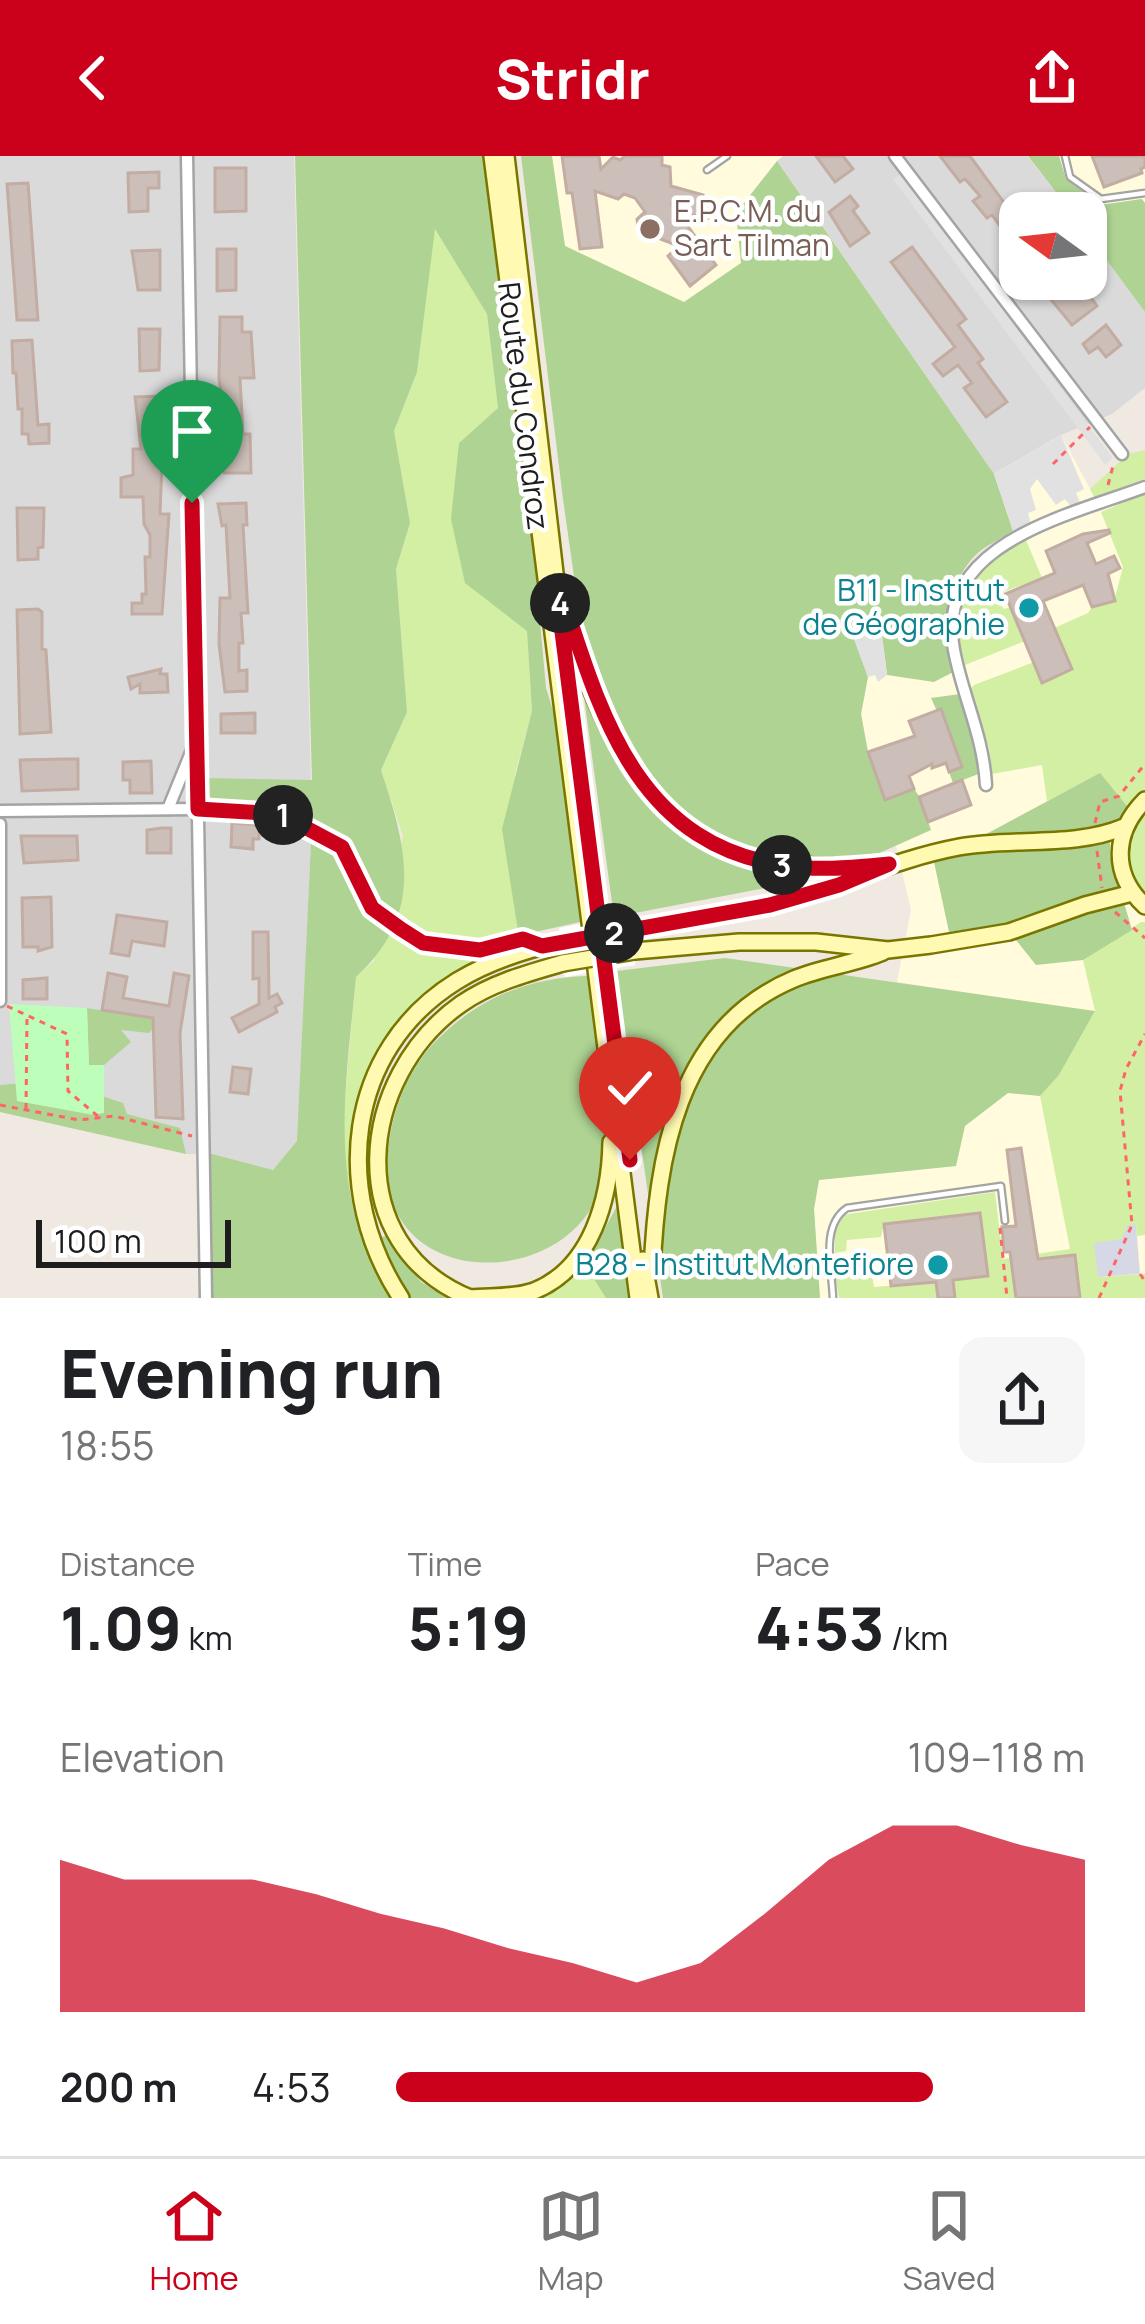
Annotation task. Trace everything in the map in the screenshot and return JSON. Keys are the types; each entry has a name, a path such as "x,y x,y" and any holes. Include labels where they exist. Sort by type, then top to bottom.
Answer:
{"main road":[{"name":"Route du Condroz","path":"492,156 638,1298"},
{"name":"Route du Condroz","path":"506,156 569,687 650,1298"},
{"path":"560,589 589,685 610,730 630,766 657,800 682,821 726,850 753,860 827,868 889,864"},
{"path":"401,1298 365,1228 357,1149 373,1083 391,1046 415,1015 456,982 509,956 561,942 770,905 889,864 959,847 1020,839 1098,838 1124,827 1145,800"},
{"path":"1124,827 1119,861 1132,893 1145,906"},
{"path":"650,1298 664,1146 694,1072 724,1029 756,1000 791,980 888,950 1009,932 1132,893"},
{"path":"612,1111 605,1201 597,1224 561,1274 536,1290 510,1297 470,1298 421,1270 389,1226 380,1200 377,1163 392,1091 412,1056 459,1005 516,976 635,951 740,942 816,942 888,950"}],"street":[{"path":"187,156 206,1298"},
{"path":"895,156 1122,454"},
{"path":"986,785 984,748 953,648 951,625 960,589 984,556 999,547 1145,487"},
{"path":"168,809 196,742"},
{"path":"0,811 198,809"},
{"path":"0,824 0,1002"}],"lane":[{"path":"707,170 727,156"},
{"path":"1065,156 1070,176 1101,199 1145,193"},
{"path":"832,1298 830,1230 835,1216 847,1208 1001,1186 1005,1221"}],"path":[{"path":"1053,464 1097,420"},
{"path":"1105,502 1114,465 1122,454"},
{"path":"198,809 280,814 342,847 372,908 423,943 480,950 502,944"},
{"path":"0,1002 67,1034 68,1090 100,1118"},
{"path":"26,1111 27,1014"},
{"path":"1099,1298 1132,1225 1120,1090 1145,1034"},
{"path":"0,1105 79,1120 114,1116 203,1138"},
{"path":"1005,1221 1000,1227 1006,1298"},
{"path":"1140,1274 1145,1281"}],"shaded area":[{"path":"0,156 294,156 312,821 298,1141 273,1170 208,1154 186,1154 179,1128 126,1114 54,1080 0,1085"},
{"path":"552,156 1027,156 1055,192 999,192 999,300 1107,300 1107,260 1145,312 1145,388 1112,414 1061,435 994,474 778,162"},
{"name":"E.P.C.M. du Sart Tilman","path":"552,156 783,156 777,161 742,263 684,303 565,246"},
{"path":"1059,156 1145,156 1145,203 1141,199 1107,204 1107,192 1084,192 1066,179"},
{"path":"901,174 1113,458 1105,465 893,179"},
{"path":"1061,435 1096,500 1145,487 1145,1298 820,1298 814,1209 819,1180 955,1166 965,1126 1095,1012 897,982 911,910 885,800 868,752 861,714 868,677 853,637 959,677 953,648 960,589 1015,537 994,474"},
{"path":"1061,435 1084,489 1076,493 1081,505 1072,508 1065,499 1056,505 1037,479 1030,489 1036,510 1028,513 1031,525 1013,531 994,474"},
{"path":"881,627 887,675 878,682 875,675 868,677 853,637"},
{"path":"1128,1225 1136,1225 1140,1274 1098,1277 1094,1243 1121,1239"}],"green space":[{"path":"295,156 485,156 504,341 541,591 546,688 556,720 580,922 526,934 518,931 502,829 532,711 527,631 465,583 451,519 459,443 498,408 487,314 435,229 417,372 394,431 410,523 396,569 407,712 381,770 398,826 404,879 393,929 356,977 345,1102 348,1181 356,1219 390,1298 211,1298 208,1153 273,1170 297,1141 312,821 203,816 202,778 312,780"},
{"path":"521,156 552,156 565,246 684,302 741,263 736,213 777,161 994,474 1013,531 979,552 960,577 948,624 953,672 934,682 887,675 881,627 854,638 868,677 861,714 868,752 885,799 914,789 919,796 953,783 949,772 962,766 931,698 960,694 981,773 919,797 931,830 828,876 614,917 579,661 590,645 579,612 563,499"},
{"path":"1028,156 1059,156 1066,179 1083,192 1056,192"},
{"path":"1142,199 1145,203 1145,312 1107,260 1107,204"},
{"path":"434,227 487,314 498,408 459,443 527,631 532,711 515,774 526,934 538,930 540,939 453,976 395,1028 362,1099 349,1192 342,1131 356,977 374,961 403,836 381,770 407,712 396,569 410,523 394,431 417,372"},
{"path":"1145,450 1145,478 1096,500 1090,489 1128,454"},
{"path":"1145,493 1145,789 1127,806 1100,774 1047,801 1042,765 992,774 989,748 969,690 1034,662 1043,682 1072,669 1054,628 1114,601 1123,567 1101,512"},
{"path":"1026,540 1042,578 1000,593 996,600 1004,609 1011,607 1025,641 965,665 958,626 967,586 987,560"},
{"path":"1100,773 1127,806 1110,835 1110,855 1132,930 1083,960 1036,965 1004,925 949,932 934,862"},
{"path":"1145,810 1145,896 1131,875 1127,853 1131,831"},
{"path":"1145,922 1145,1235 1137,1236 1136,1225 1121,1239 1095,1244 1099,1277 1145,1274 1145,1298 1080,1298 1074,1255 1012,1263 1016,1298 955,1298 953,1280 979,1213 884,1224 881,1237 847,1240 846,1251 835,1253 835,1228 842,1215 995,1192 1003,1259 1070,1249 1040,1096 1059,1075 1095,1011 1083,960"},
{"path":"725,958 1095,1011 1059,1075 1040,1096 1008,1093 965,1126 956,1166 819,1180 814,1209 820,1298 663,1298 616,971"},
{"path":"587,976 607,1146 606,1168 590,1211 560,1241 522,1258 480,1262 441,1253 409,1231 390,1194 389,1143 409,1078 433,1044 484,1004 543,981"},
{"path":"9,1004 87,1008 89,1065 104,1065 104,1113 17,1101"},
{"path":"87,1008 161,1020 149,1033 121,1030 131,1042 104,1065 89,1065"},
{"path":"54,1080 123,1103 127,1114 180,1128 186,1154 0,1112 0,1085"},
{"path":"617,1206 628,1298 606,1298 585,1265"},
{"path":"385,1236 421,1282 447,1298 409,1298 378,1253 375,1240"},
{"path":"869,1259 874,1287 936,1282 938,1298 839,1298 833,1263"},
{"path":"585,1265 606,1298 542,1298"}],"pier":[{"path":"636,913 635,965 565,977 559,928"}],"building":[{"path":"562,156 599,156 601,169 613,157 662,156 662,165 670,167 671,186 703,195 703,202 713,206 712,216 704,220 673,206 716,265 690,286 668,256 679,246 639,231 637,219 645,212 635,198 624,194 618,199 595,191 602,247 580,249"},
{"path":"816,156 843,156 853,169 835,182"},
{"path":"940,156 970,156 999,196 999,225 973,201 980,196 965,179 960,182"},
{"path":"1092,156 1145,156 1145,167 1142,173 1104,187"},
{"path":"215,168 246,168 246,211 215,212"},
{"path":"159,172 159,188 148,188 148,211 129,212 128,173"},
{"path":"28,183 38,320 17,320 7,184"},
{"path":"850,196 858,206 853,211 869,233 850,246 829,212"},
{"path":"912,247 966,319 958,325 1007,402 986,417 964,388 972,383 958,365 943,376 933,364 955,347 891,262"},
{"path":"217,249 236,249 236,290 217,291"},
{"path":"160,250 160,290 138,290 132,251"},
{"path":"1051,300 1093,300 1097,306 1072,325"},
{"path":"220,317 242,317 242,332 251,332 254,378 240,378 251,473 224,473 223,459 229,459 228,418 224,419 219,378"},
{"path":"1106,325 1121,345 1106,357 1098,347 1089,353 1083,344"},
{"path":"139,329 160,329 159,370 140,371"},
{"path":"32,340 38,425 49,424 49,443 29,444 28,434 22,434 12,341"},
{"path":"163,396 164,416 152,416 151,436 163,436 160,514 169,514 162,614 132,614 132,603 142,603 142,594 146,594 150,535 144,524 143,497 121,497 121,478 133,475 133,449 141,449 135,397"},
{"path":"246,503 248,613 241,613 239,671 247,670 247,691 225,692 220,598 230,598 226,525 222,526 218,504"},
{"path":"17,508 44,508 38,559 18,560"},
{"name":"B11 - Institut de Géographie","path":"1109,530 1087,543 1096,564 1114,556 1120,568 1108,574 1115,601 1092,607 1083,585 1043,601 1072,669 1042,683 1005,594 1055,573 1046,551 1083,534"},
{"path":"17,610 42,612 51,732 20,734"},
{"path":"161,669 160,674 167,674 168,692 140,693 140,684 131,689 128,677"},
{"path":"941,709 962,767 949,772 946,763 932,768 932,764 909,776 914,789 885,800 868,752 915,736 909,721"},
{"path":"255,713 255,733 221,733 221,714"},
{"path":"78,759 78,789 22,791 20,760"},
{"path":"151,761 152,793 130,793 130,780 123,780 123,762"},
{"path":"962,780 971,805 928,822 919,797"},
{"path":"232,823 259,825 253,849 231,847"},
{"path":"171,828 171,853 147,853 147,830"},
{"path":"21,836 77,836 78,860 24,863"},
{"path":"51,897 52,947 38,951 38,947 23,947 22,898"},
{"path":"117,915 167,922 164,946 132,941 129,956 111,953"},
{"path":"253,932 268,932 269,998 277,994 282,1003 275,1007 277,1012 239,1032 232,1018 259,1004 259,978 253,979"},
{"path":"108,973 127,977 123,998 169,1006 174,973 189,976 180,1033 183,1119 156,1117 153,1018 102,1010"},
{"path":"47,978 47,999 23,999 23,980"},
{"path":"233,1067 251,1069 248,1094 230,1092"},
{"path":"1021,1148 1038,1259 1075,1255 1080,1298 1016,1298 1002,1227 1016,1226 1007,1150"},
{"name":"B28 - Institut Montefiore","path":"980,1213 988,1276 953,1280 955,1298 938,1298 936,1282 891,1286 884,1224"}],"place":[{"name":"E.P.C.M. du Sart Tilman","path":"650,229"},
{"name":"B11 - Institut de Géographie","path":"1029,608"},
{"name":"B28 - Institut Montefiore","path":"938,1265"}],"route":[{"path":"192,503 198,809 280,814 342,847 372,908 423,943 480,950 523,939 542,946 561,942 636,929 770,905 889,864 790,867 753,860 726,850 682,821 657,800 630,766 610,730 589,685 560,589 560,616 595,888 612,1024 630,1160"}]}
